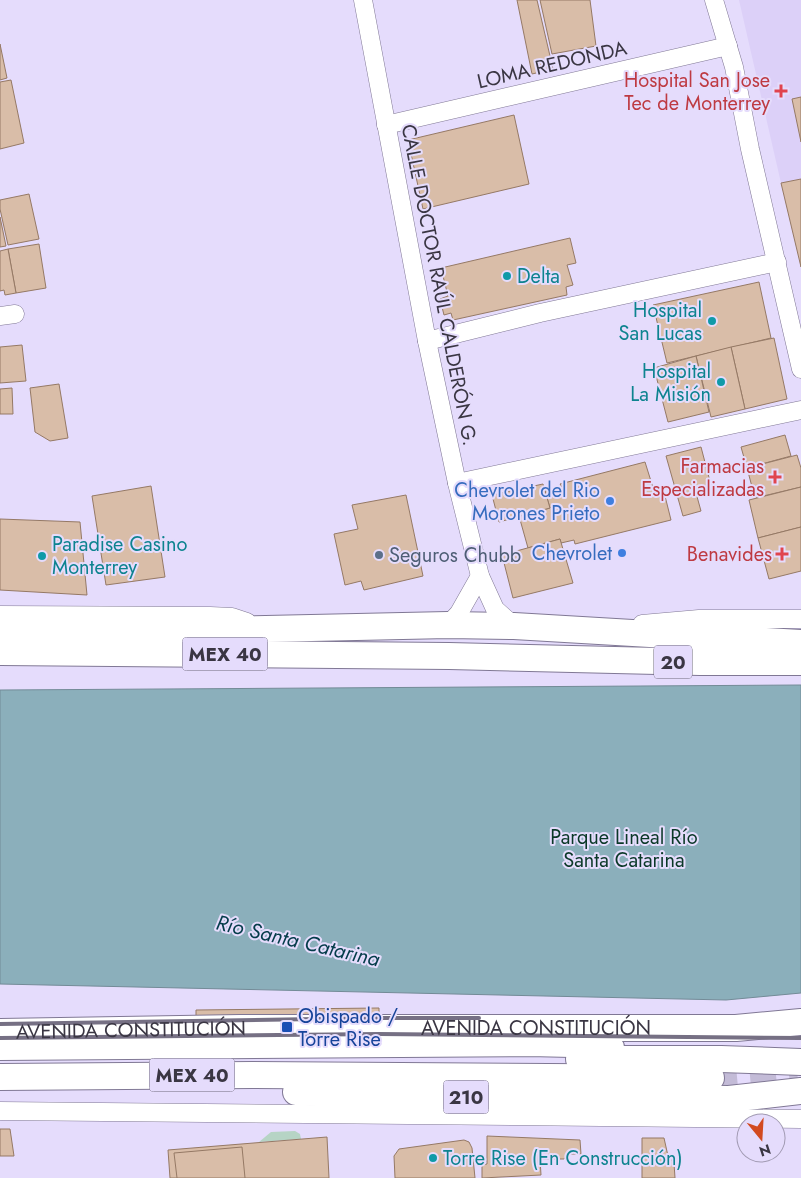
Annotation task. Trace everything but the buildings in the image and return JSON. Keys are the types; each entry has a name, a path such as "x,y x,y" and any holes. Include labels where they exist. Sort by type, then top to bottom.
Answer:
{"highway":[{"name":"MEX 40","path":"0,631 226,630 448,625 514,626 571,630"},
{"path":"571,630 796,649"},
{"name":"20","path":"544,660 796,649"},
{"name":"MEX 40","path":"0,652 449,656 544,660"},
{"name":"AVENIDA CONSTITUCIÓN","path":"0,1032 240,1028 736,1028 801,1022"},
{"path":"252,1075 283,1066 325,1063 537,1059 721,1059 801,1062"},
{"name":"210","path":"132,1075 153,1083 173,1086 381,1096 729,1099 801,1091"},
{"name":"MEX 40","path":"0,1077 252,1075 711,1078"},
{"path":"0,1091 35,1078"}],"main road":[{"name":"AVENIDA CONSTITUCIÓN","path":"0,1049 530,1045 801,1050"}],"street":[{"name":"CALLE DOCTOR RAÚL CALDERÓN G.","path":"363,0 427,341 457,483 480,576 496,609 514,626"},
{"path":"714,0 728,46 801,369"},
{"name":"LOMA REDONDA","path":"386,125 728,46"},
{"path":"427,341 540,313 777,262"},
{"path":"457,483 801,410"},
{"path":"448,625 460,613 480,576"},
{"path":"0,614 232,617 266,629"},
{"name":"20","path":"571,630 699,619 801,619"},
{"path":"0,1111 801,1119"}],"shaded area":[{"name":"Hospital San Jose Tec de Monterrey","path":"739,0 801,0 801,267 781,183"}],"green space":[{"path":"295,1131 300,1134 301,1139 259,1142 271,1132"}],"water":[{"name":"Río Santa Catarina","path":"801,685 801,993 726,1000 0,984 0,690"}],"tunnel":[{"path":"711,1078 797,1070"}],"railway":[{"path":"0,1024 479,1018"},
{"path":"0,1038 379,1034 801,1038"}],"place":[{"name":"Hospital San Jose Tec de Monterrey","path":"781,91"},
{"name":"Delta","path":"507,276"},
{"name":"Hospital San Lucas","path":"712,321"},
{"name":"Hospital La Misión","path":"721,382"},
{"name":"Farmacias Especializadas","path":"775,477"},
{"name":"Chevrolet del Rio Morones Prieto","path":"610,501"},
{"name":"Chevrolet","path":"622,553"},
{"name":"Benavides","path":"782,554"},
{"name":"Seguros Chubb","path":"379,555"},
{"name":"Paradise Casino Monterrey","path":"42,556"},
{"name":"Obispado / Torre Rise","path":"287,1027"},
{"name":"Torre Rise (En Construcción)","path":"433,1158"}],"park label":[{"name":"Parque Lineal Río Santa Catarina","path":"624,848"}]}
